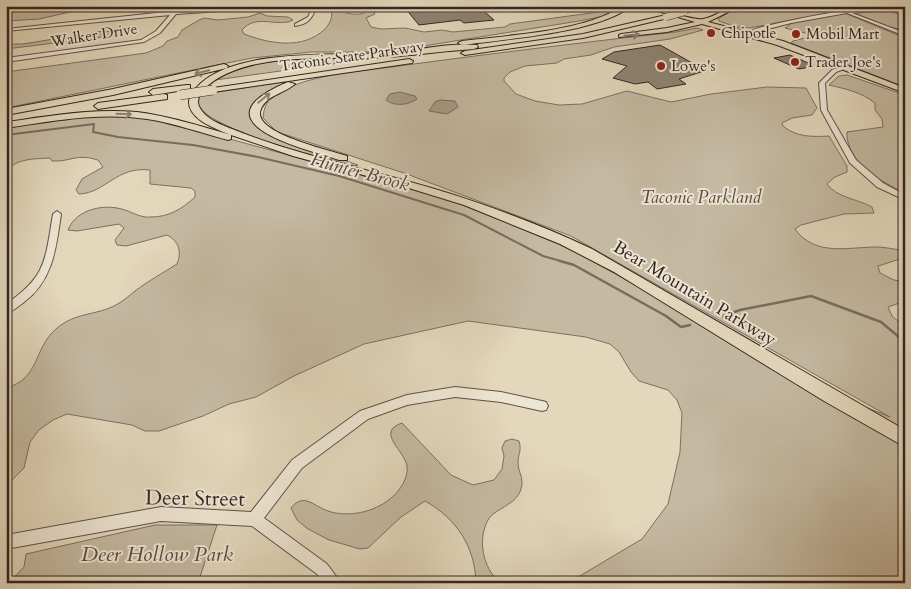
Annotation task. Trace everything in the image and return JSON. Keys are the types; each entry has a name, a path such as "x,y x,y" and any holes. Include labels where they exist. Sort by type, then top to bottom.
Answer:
{"highway":[{"path":"6,113 120,91 259,59 405,50 548,30 607,18 621,12 628,6"},
{"path":"643,6 722,26 788,46 905,91"},
{"name":"Taconic State Parkway","path":"6,122 180,94 216,86 591,29 672,9 699,6"},
{"path":"496,49 506,50 672,30 706,22 737,6"},
{"name":"Taconic State Parkway","path":"6,113 187,87 216,86 327,73 583,36 666,17 682,9"},
{"path":"722,26 716,19 724,13"},
{"path":"456,198 257,142 212,122 201,115 193,102 195,95 204,84 217,76 232,69 260,62 474,47"},
{"path":"327,73 286,85 266,96 255,108 254,116 257,123 266,131 282,138 398,176 456,198"},
{"path":"6,126 86,115 139,115 318,160"},
{"name":"Bear Mountain Parkway","path":"456,198 524,224 587,252 832,398 905,439"}],"street":[{"path":"6,30 175,12 297,6"},
{"path":"297,25 310,18 315,6"},
{"path":"749,34 762,28 846,12 905,7"},
{"name":"Walker Drive","path":"6,60 142,41 158,32 175,12"},
{"path":"846,12 905,35"},
{"path":"844,67 832,73 822,83 824,110 860,170 880,185 905,198"},
{"path":"6,310 35,288 43,276 52,243 57,214"},
{"path":"254,519 297,464 364,415 407,400 455,392 501,397 542,406"},
{"name":"Deer Street","path":"6,542 161,514 254,519 322,569 333,583"}],"green space":[{"path":"31,6 50,10 134,6 70,12 39,19 6,21 6,11 20,11"},
{"path":"603,6 619,8 605,16 430,45 370,52 311,52 252,58 6,108 6,72 146,53 178,37 182,30 204,18 218,20 248,17 260,13 267,16 288,17 293,20 281,23 254,22 242,30 244,34 254,38 286,43 307,40 325,29 331,19 331,8 344,9 346,13 362,14 367,11 366,8 371,7 375,14 366,18 371,27 381,29 405,28 424,32 442,30 453,32 505,27 510,24 606,11 607,9"},
{"path":"739,6 905,6 831,13 749,28 736,27 719,21 718,19"},
{"path":"885,10 905,16 905,30 889,27 854,13"},
{"path":"845,13 905,38 905,87 791,43 805,38 809,34 785,28 792,23"},
{"name":"Taconic Parkland","path":"697,28 703,30 670,39 614,47 591,55 564,59 557,63 525,66 510,72 504,78 504,81 516,94 535,101 559,105 582,104 627,91 671,102 711,94 767,87 806,88 817,108 812,115 792,118 782,123 783,126 799,134 829,136 847,166 847,172 835,177 827,184 836,192 872,207 874,213 844,214 801,225 795,229 812,244 822,247 844,249 886,248 900,250 903,258 878,266 880,273 894,280 905,282 905,301 888,307 892,316 905,327 905,583 568,583 642,539 668,504 680,452 682,413 677,400 668,390 639,381 619,352 610,344 586,337 468,321 364,344 294,376 256,397 229,404 203,416 159,431 145,431 132,425 67,414 53,420 39,430 30,442 24,468 12,480 6,474 6,388 17,384 31,371 43,345 56,329 70,320 116,305 177,264 179,251 177,244 167,235 126,246 117,245 115,240 124,228 119,224 77,231 68,230 72,223 84,213 109,207 125,210 144,217 164,216 180,209 195,197 195,191 191,188 150,184 150,170 128,172 97,189 79,194 76,190 82,179 103,167 98,160 84,157 59,161 52,161 50,158 25,160 14,164 6,173 6,127 78,117 126,115 168,122 448,199 571,249 642,289 769,368 890,417 571,236 404,173 277,132 263,118 267,104 277,93 291,86 323,77 357,71"},
{"path":"103,31 114,32 109,36 103,37 6,49 6,44 23,44"},
{"path":"390,56 215,80 256,64 278,60"},
{"path":"847,75 905,95 905,193 876,177 852,153 848,143 847,132 883,127 882,119 875,110 875,103 870,99 829,85 839,76"},
{"path":"291,82 269,93 254,106 251,114 253,121 261,129 276,137 358,165 355,166 299,151 243,133 209,116 196,102 198,95"},
{"path":"402,423 451,475 473,485 494,480 502,469 504,456 502,448 505,441 512,439 519,441 518,463 522,480 521,490 513,501 491,516 483,536 482,545 486,562 489,570 500,583 476,583 472,558 462,535 446,516 425,501 401,517 368,548 360,549 329,540 308,529 297,520 291,508 300,501 307,501 336,513 352,514 384,504 393,496 403,484 407,471 405,460 391,437 391,431 394,427"},
{"name":"Deer Hollow Park","path":"155,525 217,525 198,583 9,583 24,567 26,554"}],"shaded area":[{"path":"400,92 415,96 417,99 410,103 402,104 393,104 386,100 390,94"},
{"path":"440,100 455,101 458,107 447,114 429,111 435,102"}],"building":[{"path":"423,6 478,6 494,20 464,23 460,20 419,25 405,8"},
{"name":"Lowe's","path":"660,45 704,71 679,79 686,84 657,89 648,82 635,84 613,78 627,66 602,59 614,52"},
{"name":"Trader Joe's","path":"790,55 815,66 799,69 774,58"}],"waterway":[{"name":"Hunter Brook","path":"6,135 94,124 93,132 118,137 193,145 258,157 339,176 464,215 543,256 564,262"},
{"name":"Hunter Brook","path":"560,261 574,265 666,316 681,327 690,325"},
{"path":"723,316 740,310 811,296 881,322 905,342"},
{"path":"905,360 901,363 903,383 905,384"}],"place":[{"name":"Chipotle","path":"711,33"},
{"name":"Mobil Mart","path":"796,34"},
{"name":"Trader Joe's","path":"795,62"},
{"name":"Lowe's","path":"661,66"}]}
